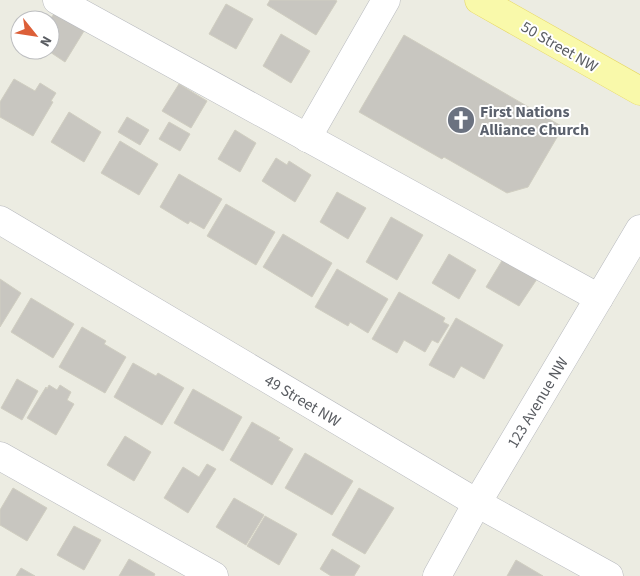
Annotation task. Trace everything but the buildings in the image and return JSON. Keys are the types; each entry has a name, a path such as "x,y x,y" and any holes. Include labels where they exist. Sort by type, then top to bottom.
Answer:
{"main road":[{"name":"50 Street NW","path":"480,0 640,91"}],"street":[{"path":"57,0 599,298"},
{"path":"307,138 386,0"},
{"name":"49 Street NW","path":"0,220 477,503 609,576"},
{"name":"123 Avenue NW","path":"436,576 477,503 640,229"},
{"path":"0,456 214,576"}],"place":[{"name":"First Nations Alliance Church","path":"461,120"}]}
